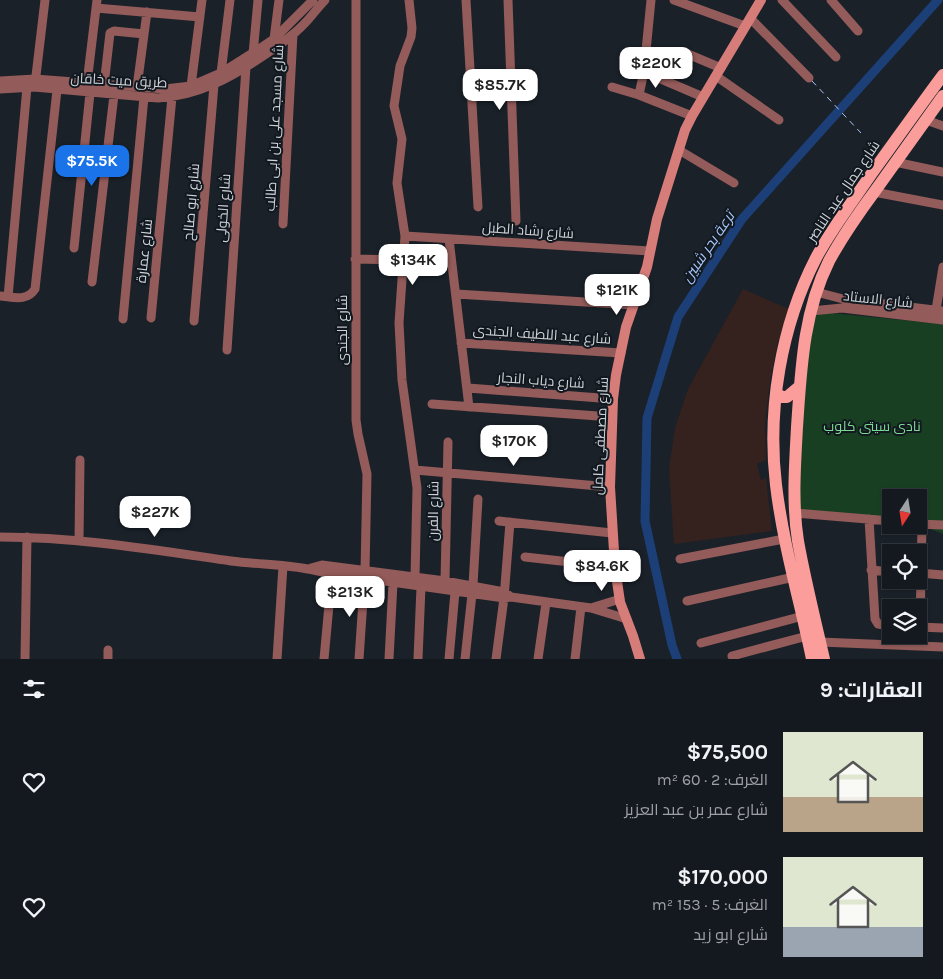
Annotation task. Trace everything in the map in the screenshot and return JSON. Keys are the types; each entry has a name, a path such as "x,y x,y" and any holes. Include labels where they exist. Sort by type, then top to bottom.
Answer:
{"main road":[{"name":"شارع مصطفى كامل","path":"640,659 620,599 612,533 610,487 612,417 613,399 621,353 658,219 679,150 692,116 761,0"},
{"name":"شارع جمال عبد الناصر","path":"812,659 784,539 776,484 773,428 783,353 792,317 803,286 837,222 942,75"},
{"name":"شارع جمال عبد الناصر","path":"824,659 798,540 795,513 794,469 802,355 811,311 816,292 829,261 843,238 943,96"},
{"path":"777,394 787,397 800,386"},
{"path":"773,428 783,420 792,421 798,426"}],"street":[{"path":"45,0 4,296 24,298 29,296 35,288 57,90"},
{"path":"191,86 202,0"},
{"path":"221,73 230,0"},
{"path":"253,54 258,0"},
{"path":"274,39 280,0"},
{"name":"طريق ميت خاقان","path":"0,89 32,85 87,83 165,89 191,86 221,73 253,54 274,39 313,0"},
{"name":"طريق ميت خاقان","path":"0,81 57,90 144,97 172,97 193,93 214,85 246,67 293,34 325,0"},
{"name":"شارع الجندى","path":"356,0 356,420 367,474 365,575 359,659"},
{"path":"408,0 412,28 411,37 400,66 394,106 402,139 397,176 405,236 399,323 400,360 408,435 417,488 415,577"},
{"path":"466,0 478,207"},
{"path":"508,0 516,221"},
{"path":"639,95 644,71 651,0"},
{"path":"674,0 747,22 809,78"},
{"path":"782,0 836,57"},
{"path":"831,0 858,30"},
{"path":"87,83 96,4 146,12 200,17"},
{"path":"137,87 146,12"},
{"path":"104,85 110,33 114,31 144,34"},
{"name":"شارع مسجد على بن ابى طالب","path":"283,224 293,34"},
{"path":"683,52 719,72 779,120"},
{"name":"شارع الخولى","path":"227,350 246,67"},
{"path":"654,76 703,97"},
{"name":"شارع ابو صالح","path":"194,322 214,85"},
{"path":"612,87 639,95 692,116"},
{"path":"74,248 90,92"},
{"path":"92,282 114,94"},
{"path":"123,319 144,97"},
{"name":"شارع عمارة","path":"151,318 172,97"},
{"path":"926,120 943,126"},
{"path":"679,150 734,183"},
{"path":"895,162 943,172"},
{"path":"874,192 943,205"},
{"name":"شارع رشاد الطبل","path":"405,236 650,251"},
{"path":"449,239 469,407"},
{"path":"355,259 404,260"},
{"path":"939,311 943,271"},
{"name":"شارع الاستاد","path":"816,292 843,300 939,311"},
{"path":"456,294 634,305"},
{"name":"شارع الاستاد","path":"811,311 842,308 943,320"},
{"name":"شارع عبد اللطيف الجندى","path":"461,343 621,353"},
{"name":"شارع دياب النجار","path":"468,388 613,399"},
{"path":"432,404 612,417"},
{"name":"شارع الفرن","path":"445,581 448,442"},
{"path":"79,541 80,460"},
{"path":"415,470 610,487"},
{"path":"465,659 478,499"},
{"path":"795,513 882,520"},
{"path":"869,519 875,620 878,624 882,625"},
{"path":"499,521 612,533"},
{"path":"496,659 506,595 510,522"},
{"path":"928,524 943,525"},
{"path":"0,536 79,541 237,562 308,568 332,574 415,577 455,592 472,590"},
{"path":"25,659 27,537"},
{"path":"680,558 784,539"},
{"path":"525,557 615,567"},
{"path":"308,568 322,565 393,583 421,587 445,581 472,590 546,603 591,608 627,619"},
{"path":"277,659 283,566"},
{"path":"871,570 882,571"},
{"path":"324,659 332,574"},
{"path":"927,574 943,575"},
{"path":"687,602 794,578"},
{"path":"388,659 393,583"},
{"path":"418,659 421,587"},
{"path":"449,659 455,592"},
{"path":"591,608 620,599"},
{"path":"538,659 546,603"},
{"path":"575,659 581,607"},
{"path":"701,642 803,616"},
{"path":"927,627 943,628"},
{"path":"732,656 807,636"},
{"path":"820,642 943,647"}],"shaded area":[{"path":"743,289 789,309 778,342 770,380 765,423 766,460 757,464 761,480 766,478 772,531 674,544 669,469 675,428 688,389"}],"green space":[{"name":"نادى سيتى كلوب","path":"811,311 943,324 943,534 928,528 928,489 882,489 882,520 795,513"}],"waterway":[{"name":"ترعة بحر شبين","path":"677,659 672,645 645,521 647,418 678,317 742,219 938,0"}],"ferry route":[{"path":"812,81 861,133"}]}
